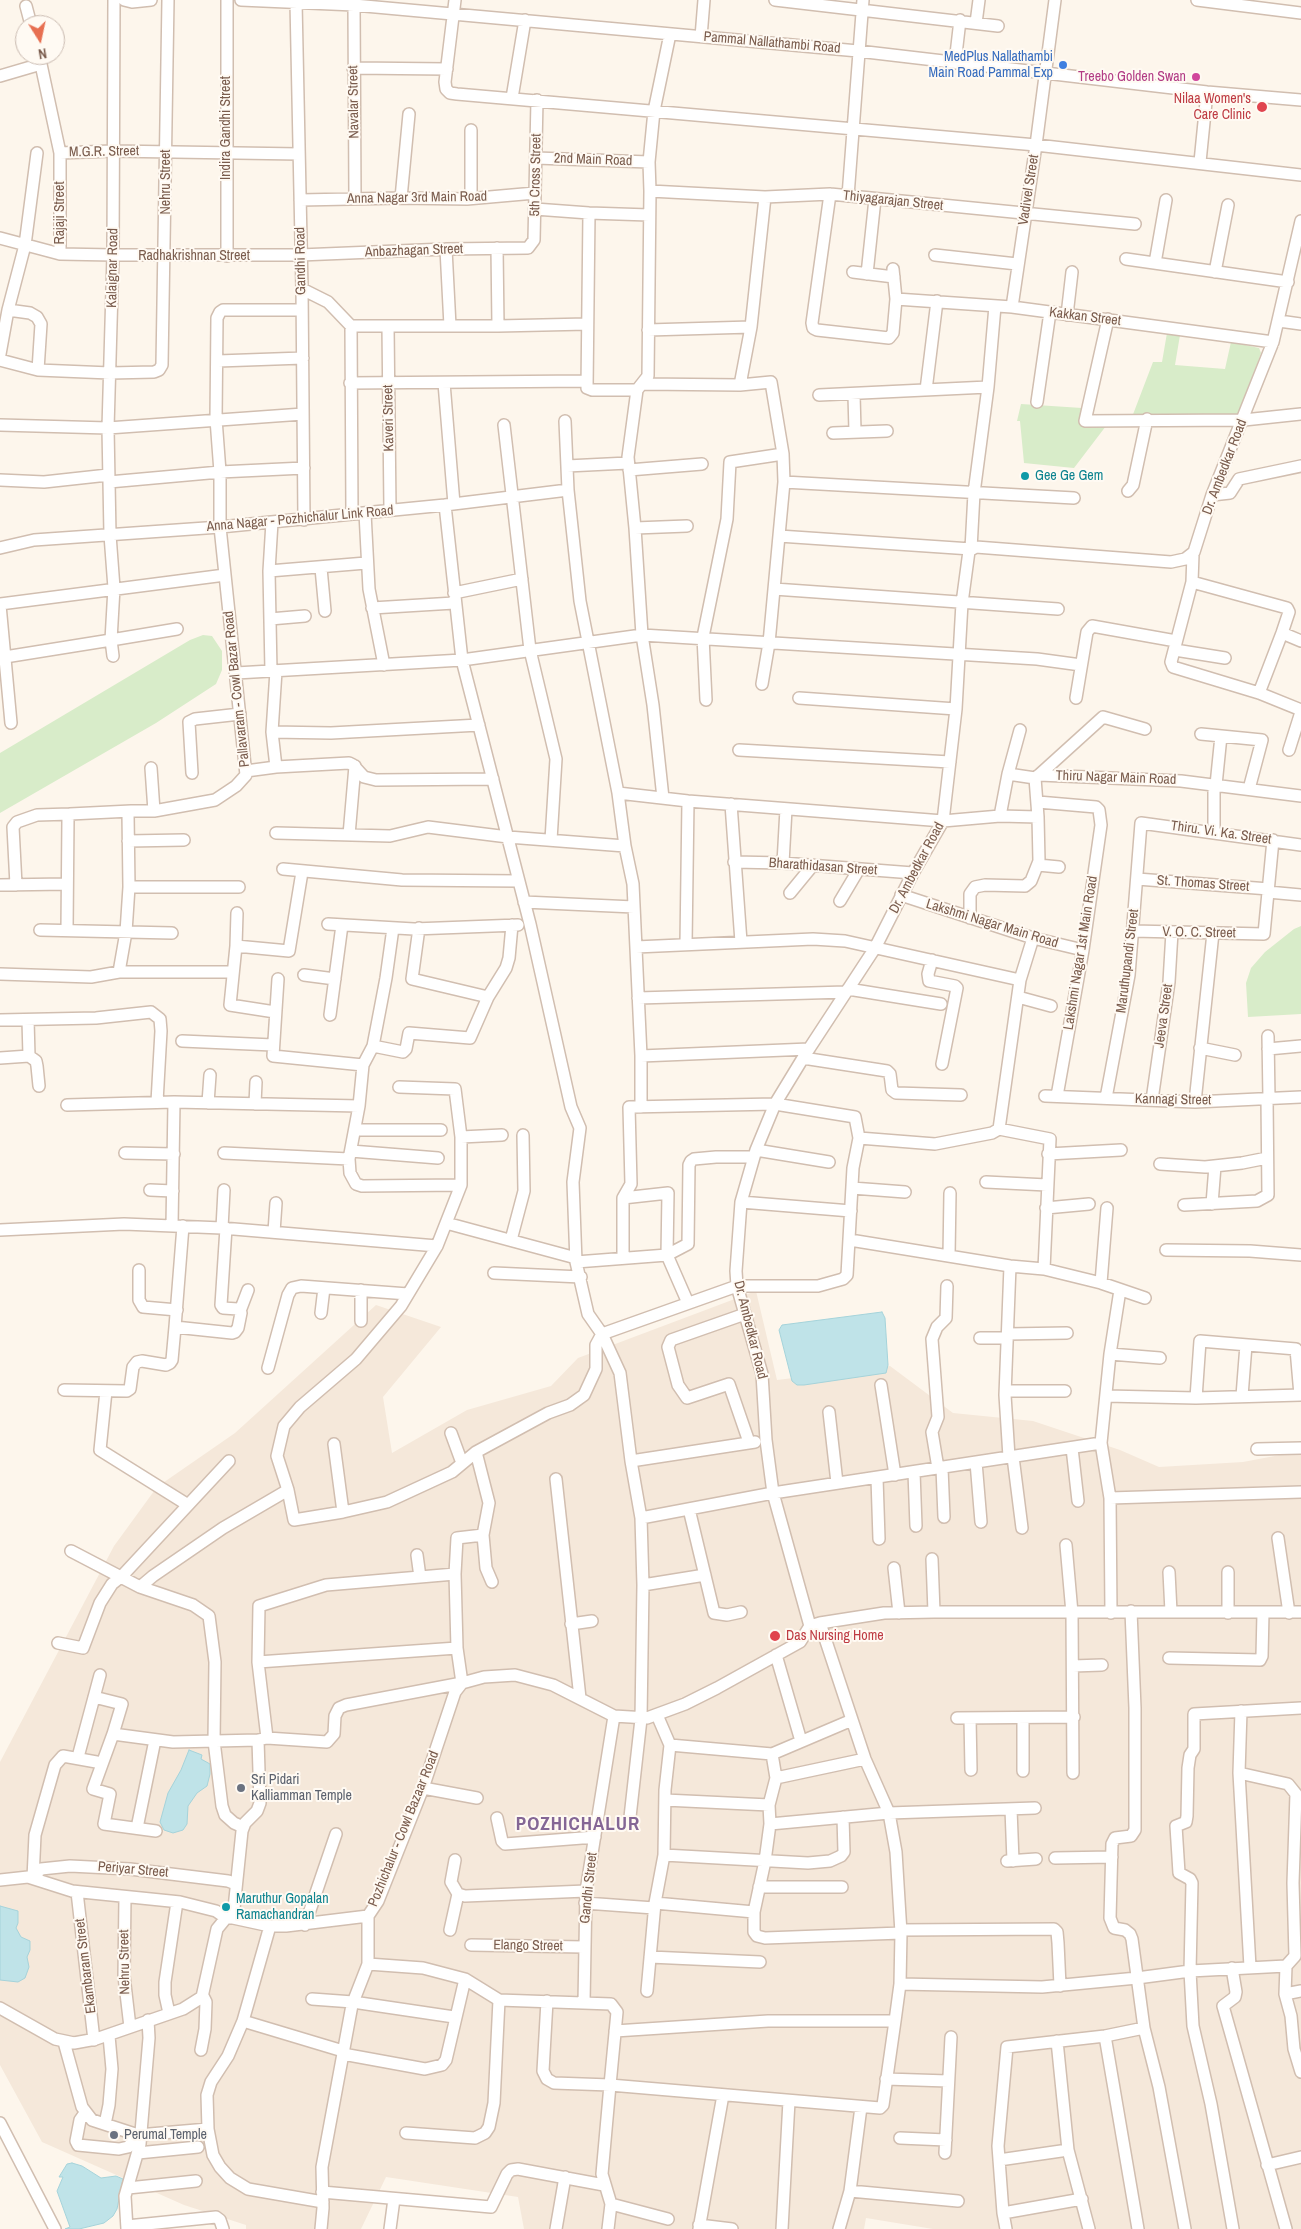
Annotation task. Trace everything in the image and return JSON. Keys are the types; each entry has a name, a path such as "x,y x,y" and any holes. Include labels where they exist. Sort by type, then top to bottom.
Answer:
{"street":[{"name":"Kalaignar Road","path":"114,0 112,151 114,255 108,428 110,535 114,588 112,640 114,656"},
{"path":"124,0 132,2 151,0"},
{"name":"Nehru Street","path":"110,373 154,372 159,370 162,365 166,256 168,0"},
{"name":"Indira Gandhi Street","path":"226,0 227,256"},
{"name":"Pammal Nallathambi Road","path":"241,0 298,1 354,5 394,4 455,14 858,51 1207,92 1301,100"},
{"path":"455,0 455,14 445,82 446,89 450,92 1036,145 1200,162 1301,175"},
{"path":"701,37 704,0"},
{"path":"775,0 862,5 998,26"},
{"path":"976,22 979,0"},
{"name":"Vadivel Street","path":"1012,307 1055,0"},
{"path":"1197,0 1301,13"},
{"name":"Gandhi Road","path":"298,1 304,520"},
{"name":"Navalar Street","path":"354,5 353,68 356,199"},
{"path":"848,196 862,5"},
{"path":"26,6 28,15"},
{"path":"512,98 525,20"},
{"path":"955,63 960,20"},
{"path":"663,798 653,705 642,635 629,467 640,387 648,376 649,162 654,111 670,34"},
{"path":"0,76 28,65"},
{"name":"Rajaji Street","path":"41,65 60,153 60,254"},
{"path":"353,68 447,69"},
{"path":"1200,162 1207,92"},
{"name":"5th Cross Street","path":"528,248 534,240 537,100"},
{"path":"401,198 409,114"},
{"path":"470,198 471,130"},
{"name":"M.G.R. Street","path":"60,153 112,151 299,154"},
{"path":"0,354 8,310 25,245 37,153"},
{"name":"2nd Main Road","path":"536,158 649,162"},
{"name":"Thiyagarajan Street","path":"650,191 765,197 830,194 1135,224"},
{"name":"Anna Nagar 3rd Main Road","path":"300,200 470,198 535,193"},
{"path":"830,194 812,323 813,328 889,338 893,332 896,299 894,273 867,274 853,272"},
{"path":"740,385 751,327 765,197"},
{"path":"867,274 876,199"},
{"path":"1155,263 1166,200"},
{"path":"1215,272 1228,205"},
{"path":"535,209 649,215"},
{"path":"589,213 587,388 592,390 740,385 772,382 783,454 784,482 769,643 762,684"},
{"name":"Dr. Ambedkar Road","path":"1175,645 1192,582 1193,554 1198,544 1212,496 1244,420 1273,342 1301,221"},
{"name":"Radhakrishnan Street","path":"0,238 60,254 166,256 300,255"},
{"path":"497,248 498,326"},
{"name":"Anbazhagan Street","path":"300,255 446,249 528,248"},
{"path":"446,249 450,326"},
{"path":"935,255 1017,264"},
{"path":"1126,259 1288,282"},
{"path":"1067,315 1072,272"},
{"path":"302,289 328,302 351,326 352,514"},
{"name":"Kakkan Street","path":"896,299 1012,307 1273,342"},
{"path":"926,390 937,301"},
{"name":"Dr. Ambedkar Road","path":"861,2107 882,2107 895,2021 900,1984 900,1932 896,1852 889,1813 866,1759 815,1624 773,1494 766,1440 762,1374 737,1286 736,1271 741,1202 755,1154 775,1104 875,948 913,873 943,821 956,709 962,603 968,557 971,549 974,493 988,387 995,306"},
{"path":"8,310 30,313 37,317 41,324 38,370"},
{"name":"Pallavaram - Cowl Bazar Road","path":"16,885 13,827 17,822 37,815 154,811 215,800 236,786 246,775 220,527 220,472 216,419 217,318 220,312 302,310"},
{"path":"1037,402 1050,312"},
{"path":"1108,320 1085,421 1147,419 1244,420 1301,414"},
{"path":"1279,321 1301,324"},
{"path":"351,326 587,324"},
{"name":"Kaveri Street","path":"388,326 390,510"},
{"path":"648,330 751,327"},
{"path":"218,361 303,358"},
{"path":"0,360 38,370 110,373"},
{"path":"350,383 587,381"},
{"path":"444,383 454,598 462,660 530,924 571,1108 580,1128 573,1182 576,1260 588,1314 602,1334 620,1373 640,1518 643,1585 641,1719 630,1817"},
{"path":"819,396 988,387"},
{"path":"854,395 855,431"},
{"path":"0,425 108,428 303,414"},
{"path":"1128,491 1133,484 1147,419"},
{"path":"564,421 568,490 580,600 618,793 625,846 633,884 641,1056 641,1107"},
{"path":"504,425 530,650 556,760 551,840"},
{"path":"833,433 887,431"},
{"path":"706,700 703,637 727,519 730,462 783,454"},
{"path":"567,466 629,467 702,464"},
{"path":"1212,496 1230,494 1239,479 1301,466"},
{"path":"0,480 44,482 304,468"},
{"path":"784,482 1074,498"},
{"name":"Anna Nagar - Pozhichalur Link Road","path":"0,548 34,540 304,520 568,490"},
{"path":"364,513 366,563 372,608 384,665"},
{"path":"272,522 269,571 273,671 272,732 276,767"},
{"path":"635,528 687,526"},
{"path":"779,536 971,549 985,548 1171,562 1185,559 1193,554"},
{"path":"269,571 366,563"},
{"path":"321,568 325,610"},
{"path":"11,723 0,604 114,588 225,576"},
{"path":"372,608 454,598 522,579"},
{"path":"1192,582 1287,608 1289,612 1259,693"},
{"path":"774,589 1058,609"},
{"path":"270,619 305,616"},
{"path":"1076,698 1087,632 1092,626 1225,658"},
{"path":"5,657 177,629"},
{"path":"1282,633 1301,641"},
{"path":"236,673 462,660 642,635 703,637 769,643 1036,659 1081,664"},
{"path":"1175,645 1171,662 1173,667 1259,693 1301,711 1289,750"},
{"path":"799,698 956,709"},
{"path":"192,773 189,722 196,719 240,714"},
{"path":"1008,774 1038,776 1103,716 1145,730"},
{"path":"272,732 331,733 479,724"},
{"path":"1000,816 1008,774 1020,730"},
{"path":"1201,734 1262,740 1249,789"},
{"path":"1214,832 1215,785 1221,736"},
{"path":"739,750 950,762"},
{"path":"246,771 276,767 349,763 355,766 364,777 376,780 493,779"},
{"path":"349,835 355,766"},
{"path":"151,768 154,811"},
{"name":"Thiru Nagar Main Road","path":"1038,864 1038,776 1181,781 1301,796"},
{"path":"618,793 688,801 943,821 1000,816 1038,817"},
{"path":"686,944 688,801"},
{"name":"Lakshmi Nagar 1st Main Road","path":"1038,802 1092,806 1099,810 1101,825 1083,950 1057,1096"},
{"path":"731,804 741,942"},
{"path":"782,863 786,809"},
{"path":"119,972 126,932 128,887 127,819 131,811"},
{"path":"67,930 66,884 68,818 70,814"},
{"name":"Thiru. Vi. Ka. Street","path":"1141,823 1301,845"},
{"name":"Maruthupandi Street","path":"1106,1098 1129,975 1141,823"},
{"path":"276,833 390,836 428,827 508,837 625,846"},
{"path":"128,841 184,840"},
{"path":"1269,890 1273,840"},
{"name":"Bharathidasan Street","path":"734,862 782,863 913,873"},
{"path":"970,918 970,894 975,888 985,885 1025,886 1032,881 1038,864 1059,867"},
{"path":"790,893 813,866"},
{"path":"283,869 402,880 519,880"},
{"path":"840,901 859,869"},
{"path":"236,946 289,951 302,872"},
{"name":"St. Thomas Street","path":"1137,879 1269,890 1301,895"},
{"path":"0,885 66,884"},
{"path":"128,887 238,887"},
{"name":"V. O. C. Street","path":"1133,931 1264,934 1269,890"},
{"name":"Lakshmi Nagar Main Road","path":"902,895 1033,938 1083,950"},
{"path":"524,902 634,908"},
{"path":"237,913 236,946 230,1005 275,1012"},
{"path":"328,924 419,928 530,924"},
{"path":"330,1014 342,925"},
{"path":"373,1046 404,1052 409,1033 470,1038 488,997 510,958 512,925"},
{"path":"393,928 385,987 373,1046 363,1065 360,1106 350,1155 350,1173 356,1184 362,1186 461,1185"},
{"path":"419,928 412,979 488,997"},
{"path":"40,930 172,933"},
{"name":"Jeeva Street","path":"1152,1100 1169,982 1172,932"},
{"path":"1195,1102 1213,933"},
{"path":"859,1138 935,1144 992,1133 998,1128 1020,980 1033,938"},
{"path":"636,947 813,939 845,941 1020,980"},
{"path":"932,960 928,974 929,981 957,988 942,1064"},
{"path":"0,974 91,977 119,972 233,972"},
{"path":"304,975 335,979"},
{"path":"278,979 273,1056 363,1065"},
{"path":"638,998 847,991 941,1004"},
{"path":"1018,997 1052,1006"},
{"path":"0,1020 96,1018 151,1012 160,1019 161,1031 157,1102"},
{"path":"28,1020 29,1056"},
{"path":"1184,1205 1257,1201 1266,1198 1268,1191 1268,1036"},
{"path":"182,1041 273,1045"},
{"path":"1268,1049 1301,1046"},
{"path":"1200,1048 1235,1055"},
{"path":"641,1056 806,1054 887,1071 890,1074 892,1090 896,1093 961,1096"},
{"path":"0,1058 29,1056 36,1061 39,1086"},
{"path":"208,1103 210,1075"},
{"path":"255,1104 256,1082"},
{"path":"399,1087 456,1089 461,1137 461,1185 437,1246 401,1306 356,1359 300,1407 284,1426 277,1456 288,1490 294,1520 387,1502 452,1472 476,1452 548,1413 570,1405 584,1395 596,1369 596,1345 602,1334 737,1286 818,1286 843,1279 846,1274 850,1240 852,1168 859,1138 855,1117 775,1104 629,1107 631,1184 623,1198 623,1258"},
{"name":"Kannagi Street","path":"1044,1096 1195,1102 1301,1097"},
{"path":"64,1390 122,1392 130,1389 133,1367 137,1362 142,1361 166,1365 172,1360 177,1310 178,1226 173,1191 174,1102"},
{"path":"67,1105 174,1102 360,1106"},
{"path":"998,1128 1050,1140 1044,1269"},
{"path":"355,1130 441,1130"},
{"path":"461,1137 502,1134"},
{"path":"510,1240 524,1191 523,1135"},
{"path":"1048,1154 1121,1150"},
{"path":"125,1153 174,1154"},
{"path":"224,1154 438,1158"},
{"path":"446,1223 576,1260 667,1255 688,1244 689,1165 694,1159 755,1154 829,1162"},
{"path":"1160,1164 1215,1166 1267,1158"},
{"path":"1212,1204 1215,1166"},
{"path":"986,1182 1047,1185"},
{"path":"852,1188 905,1192"},
{"path":"150,1190 173,1191"},
{"path":"224,1190 221,1305 223,1308 240,1311"},
{"path":"623,1198 668,1193 667,1255 688,1303"},
{"path":"949,1256 950,1193"},
{"path":"741,1202 851,1211"},
{"path":"274,1232 276,1203"},
{"path":"1046,1208 1089,1204"},
{"path":"1101,1283 1107,1208"},
{"path":"0,1230 124,1224 224,1228 437,1246"},
{"path":"850,1240 1010,1266 1044,1269 1101,1283 1145,1298"},
{"path":"1166,1250 1250,1251 1301,1255"},
{"path":"1010,1266 1006,1391 1011,1457 1022,1528"},
{"path":"139,1270 139,1300 143,1308 177,1310"},
{"path":"494,1273 581,1277"},
{"path":"268,1368 288,1295 292,1288 301,1286 408,1294"},
{"path":"944,1517 940,1468 932,1432 938,1417 932,1339 937,1327 946,1318 947,1286"},
{"path":"321,1313 324,1288"},
{"path":"175,1326 235,1332 238,1328 240,1311 248,1290"},
{"path":"361,1290 361,1321"},
{"path":"1111,1613 1110,1498 1101,1443 1110,1354 1120,1290"},
{"path":"745,1314 671,1340 668,1347 678,1385 687,1398 729,1384 749,1442"},
{"path":"980,1338 1067,1333"},
{"path":"1106,1396 1196,1398 1301,1395 1296,1349 1200,1341 1196,1398"},
{"path":"1242,1396 1246,1345"},
{"path":"1110,1354 1160,1358"},
{"path":"881,1385 894,1475"},
{"path":"1006,1391 1066,1391"},
{"path":"106,1392 100,1450 188,1505"},
{"path":"829,1412 837,1484"},
{"path":"451,1433 462,1463"},
{"path":"631,1462 766,1440"},
{"path":"640,1518 773,1494 1101,1443"},
{"path":"334,1444 343,1512"},
{"path":"1072,1448 1078,1501"},
{"path":"1257,1449 1301,1448"},
{"path":"476,1452 489,1503 483,1535 486,1568 492,1582"},
{"path":"58,1643 83,1648 100,1603 112,1584 122,1576 229,1461"},
{"path":"976,1462 981,1522"},
{"path":"914,1472 916,1526"},
{"path":"877,1478 879,1539"},
{"path":"556,1479 580,1698"},
{"path":"140,1587 223,1528 288,1490"},
{"path":"1110,1498 1301,1492"},
{"path":"688,1509 714,1613 727,1615 741,1612"},
{"path":"462,1683 457,1648 455,1574 457,1538 483,1535"},
{"path":"1278,1538 1289,1613"},
{"path":"1066,1545 1072,1613 1073,1773"},
{"path":"71,1551 140,1587 193,1605 209,1616 215,1662 214,1741 222,1806 225,1816 243,1827"},
{"path":"417,1555 420,1577"},
{"path":"932,1559 934,1612"},
{"path":"894,1568 899,1613"},
{"path":"1169,1572 1171,1612"},
{"path":"1228,1572 1228,1613"},
{"path":"0,2008 39,2032 64,2042 74,2043 109,2036 198,2002 203,1996 217,1929 229,1918 236,1884 243,1827 260,1804 263,1739 258,1662 258,1606 326,1585 455,1574"},
{"path":"643,1585 705,1575"},
{"path":"1131,1611 1136,1708 1134,1830 1131,1836 1115,1838 1112,1844 1110,1918 1114,1928 1124,1930 1130,1934 1144,2028 1159,2087 1184,2229"},
{"path":"112,1734 154,1740 214,1741 263,1739 327,1742 334,1734 335,1716 338,1708 346,1705 462,1683 484,1677 515,1675 541,1681 580,1698 614,1716 641,1719 657,1715 717,1688 800,1642 815,1624 899,1613 1301,1612"},
{"path":"1169,1658 1260,1660 1262,1656 1263,1613"},
{"path":"571,1624 592,1621"},
{"path":"258,1662 457,1648"},
{"path":"776,1655 801,1741"},
{"path":"1073,1666 1102,1666"},
{"path":"78,1757 100,1675"},
{"name":"Pozhichalur - Cowl Bazaar Road","path":"33,1878 59,1889 77,1892 201,1906 229,1918 270,1926 305,1925 368,1916 378,1900 423,1788 455,1692 462,1683"},
{"path":"94,1697 122,1704 93,1789 110,1794 104,1824 156,1831"},
{"path":"1233,2229 1211,2104 1193,2026 1190,1971 1192,1883 1190,1879 1179,1874 1176,1828 1177,1824 1186,1822 1187,1816 1188,1768 1190,1755 1194,1749 1193,1715 1198,1712 1301,1708"},
{"path":"1241,1711 1239,1773 1250,1967"},
{"path":"647,1991 654,1905 664,1855 665,1800 670,1745 657,1715"},
{"name":"Gandhi Street","path":"584,2002 586,1891 614,1716"},
{"path":"957,1718 1074,1717"},
{"path":"970,1718 971,1770"},
{"path":"1023,1718 1023,1771"},
{"path":"670,1745 772,1754 852,1720"},
{"path":"136,1828 154,1740"},
{"path":"772,1754 776,1778 769,1805 770,1824 765,1861 754,1912 754,1932 757,1936 766,1938 900,1932 1054,1930 1057,1932 1060,1986"},
{"path":"0,1880 33,1878 35,1835 56,1765 63,1756 78,1757 102,1763"},
{"path":"776,1778 866,1759"},
{"path":"1239,1773 1288,1784 1296,1794 1298,1824 1295,1956 1286,1966 1285,1994 1296,2018 1294,2050 1301,2072"},
{"path":"423,1788 477,1798"},
{"path":"665,1800 769,1805"},
{"path":"770,1824 889,1813 1035,1808"},
{"path":"1011,1809 1010,1861 1036,1859"},
{"path":"664,1855 819,1863 830,1861 841,1856 845,1846 843,1817"},
{"path":"497,1818 502,1841 506,1844 595,1836"},
{"path":"305,1925 336,1834"},
{"path":"1055,1858 1112,1857"},
{"path":"450,1930 458,1894 451,1882 455,1860"},
{"name":"Periyar Street","path":"33,1878 41,1869 70,1866 130,1869 228,1881 236,1884"},
{"path":"759,1887 842,1887"},
{"path":"458,1894 586,1891"},
{"name":"Ekambaram Street","path":"77,1892 94,2040"},
{"name":"Nehru Street","path":"125,1896 124,1976 130,2027"},
{"path":"169,2013 164,1994 177,1902"},
{"path":"585,1903 654,1905 754,1912"},
{"path":"321,2229 322,2167 354,2002 368,1964 368,1916"},
{"path":"270,1926 243,2022 228,2056 211,2082 207,2095 208,2129 213,2155 230,2178 248,2188 322,2197 394,2199 492,2207 507,2174 511,2170 518,2169 604,2185"},
{"name":"Elango Street","path":"471,1945 584,1947"},
{"path":"650,1957 760,1962"},
{"path":"368,1964 423,1968 465,1979 499,2000 584,2002 611,2004 615,2007 617,2012 602,2174 611,2204 608,2229"},
{"path":"900,1984 1060,1986 1190,1971 1286,1966"},
{"path":"1232,1968 1236,1992 1235,1997 1223,2006 1286,2229"},
{"path":"243,2022 343,2052 425,2069 435,2068 442,2065 446,2060 454,2017 465,1979"},
{"path":"1285,1994 1301,1991"},
{"path":"201,2050 205,2029 206,2002 203,1996"},
{"path":"312,1999 354,2002 454,2017"},
{"path":"406,2133 475,2138 485,2133 489,2127 494,2103 499,2000"},
{"path":"547,2001 543,2071 546,2079 554,2083 610,2085 861,2107 850,2191 839,2229"},
{"path":"148,2020 149,2038 138,2134 138,2154 125,2204 127,2228 209,2217 220,2220 223,2229"},
{"path":"615,2030 768,2020 895,2021"},
{"path":"1006,2229 999,2160 1007,2046 1105,2036 1144,2028"},
{"path":"105,2124 111,2078 109,2036"},
{"path":"1105,2036 1138,2229"},
{"path":"945,2153 951,2038"},
{"path":"1057,2041 1068,2150 1089,2229"},
{"path":"64,2042 85,2113 92,2120 138,2134 208,2129"},
{"path":"886,2079 948,2081"},
{"path":"723,2095 699,2227 732,2229"},
{"path":"782,2229 789,2100"},
{"path":"85,2113 80,2120 76,2140 78,2145 119,2149 132,2143 138,2134"},
{"path":"0,2123 55,2229"},
{"path":"900,2138 946,2140"},
{"path":"138,2154 198,2147"},
{"path":"999,2160 1068,2150"},
{"path":"1267,2165 1301,2156"},
{"path":"556,2229 565,2177"},
{"path":"128,2188 196,2181"},
{"path":"850,2191 958,2200"},
{"path":"390,2229 394,2199"},
{"path":"1003,2213 1082,2199"},
{"path":"611,2204 668,2219"}],"shaded area":[{"path":"756,1291 777,1380 890,1366 953,1413 1033,1421 1120,1450 1159,1467 1243,1462 1301,1451 1301,2229 933,2229 866,2218 864,2229 524,2229 518,2197 386,2177 361,2229 246,2229 246,2225 184,2205 42,2142 0,2065 0,1762 114,1546 157,1487 235,1433 376,1305 441,1327 383,1397 392,1453 467,1410 551,1386 578,1358"}],"green space":[{"path":"1167,333 1180,335 1175,365 1225,369 1231,342 1259,348 1261,353 1240,413 1237,415 1132,417 1153,362 1162,362"},
{"path":"1021,404 1082,408 1106,426 1074,468 1024,463 1020,421 1017,421"},
{"path":"203,635 212,636 222,651 222,670 216,684 156,723 0,813 0,753 190,640"},
{"path":"1301,926 1301,1014 1248,1017 1246,983 1251,968 1265,952 1294,929"}],"water":[{"path":"882,1312 885,1318 888,1365 886,1373 804,1385 797,1385 792,1381 779,1330 782,1325"},
{"path":"189,1750 202,1755 201,1759 210,1764 210,1774 207,1786 197,1793 188,1806 187,1824 183,1830 173,1833 164,1830 160,1822 168,1793 181,1770"},
{"path":"0,1906 18,1911 16,1928 21,1937 30,1941 30,1950 27,1957 29,1967 25,1978 18,1982 0,1980"},
{"path":"72,2163 82,2166 101,2178 116,2176 123,2179 117,2209 113,2216 104,2223 79,2229 65,2229 70,2227 57,2191 63,2177 59,2177 67,2164"}],"place":[{"name":"MedPlus Nallathambi Main Road Pammal Exp","path":"1063,65"},
{"name":"Treebo Golden Swan","path":"1196,77"},
{"name":"Nilaa Women's Care Clinic","path":"1262,107"},
{"name":"Gee Ge Gem","path":"1025,476"},
{"name":"Das Nursing Home","path":"775,1636"},
{"name":"Sri Pidari Kalliamman Temple","path":"241,1788"},
{"name":"Maruthur Gopalan Ramachandran","path":"226,1907"},
{"name":"Perumal Temple","path":"114,2135"}],"district":[{"name":"POZHICHALUR","path":"578,1825"}]}
